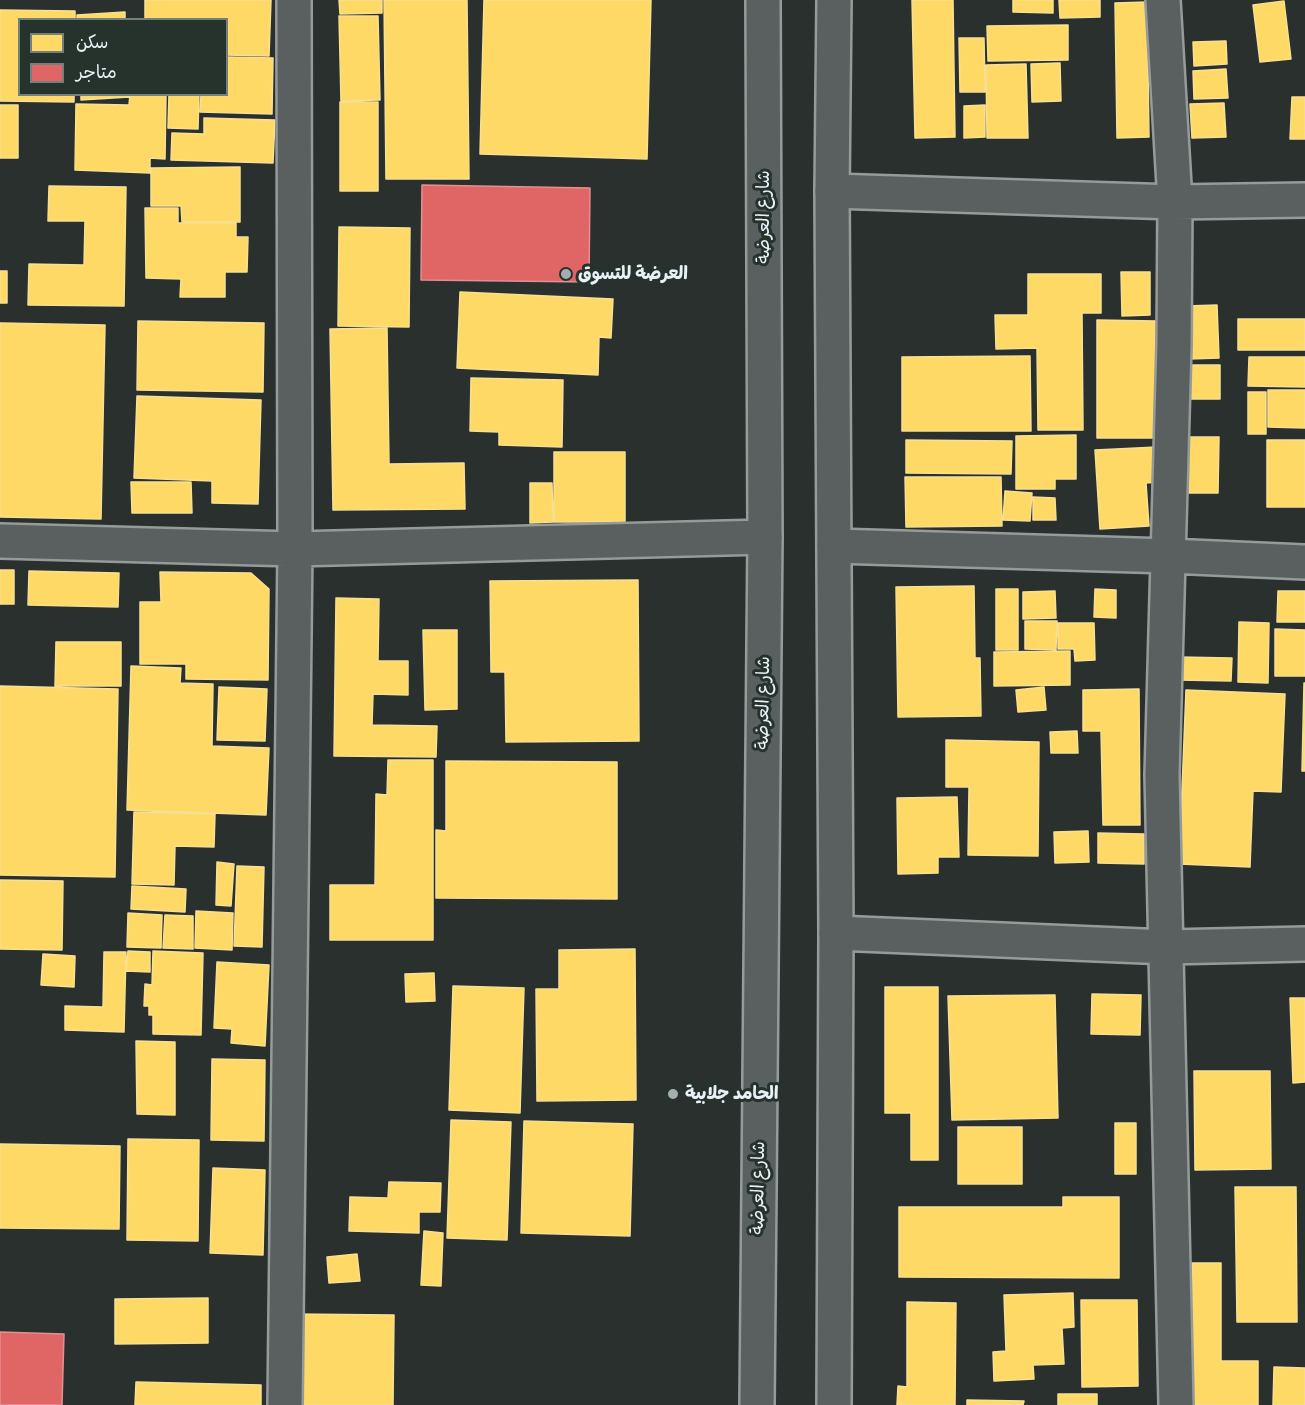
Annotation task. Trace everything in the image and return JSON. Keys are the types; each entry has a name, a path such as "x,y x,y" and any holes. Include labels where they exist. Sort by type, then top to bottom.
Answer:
{"street":[{"path":"285,1405 296,549 294,0"},
{"name":"شارع العرضة","path":"753,1400 765,537 764,0"},
{"path":"834,0 832,191 836,933 834,1405"},
{"path":"1163,0 1175,202 1174,345 1162,774 1176,1405"},
{"path":"832,191 1175,202 1305,200"},
{"path":"0,541 296,549 765,537"},
{"path":"834,546 1305,562"},
{"path":"836,933 1167,947 1305,944"}],"building: سكن":[{"path":"145,0 271,0 269,56 228,55 228,18 145,18"},
{"path":"339,0 382,0 382,13 340,14"},
{"path":"384,0 467,0 469,179 386,179"},
{"path":"484,0 651,0 647,159 480,154"},
{"path":"912,0 953,0 955,137 915,138"},
{"path":"1013,0 1053,0 1053,13 1013,12"},
{"path":"1059,0 1100,0 1100,17 1060,18"},
{"path":"1284,1 1291,59 1260,62 1253,5"},
{"path":"1147,2 1149,137 1117,138 1115,3"},
{"path":"0,10 75,11 75,18 18,18 18,96 74,96 74,102 0,101"},
{"path":"125,12 125,18 77,18 77,15"},
{"path":"339,16 378,16 380,100 341,101"},
{"path":"1068,25 1068,60 988,61 987,26"},
{"path":"959,38 984,38 985,92 960,92"},
{"path":"1226,41 1227,64 1194,66 1193,42"},
{"path":"228,57 273,58 272,114 200,112 201,96 228,96"},
{"path":"1060,63 1061,101 1032,102 1031,64"},
{"path":"1026,64 1028,138 987,138 986,65"},
{"path":"1226,69 1228,98 1194,99 1193,71"},
{"path":"81,96 129,96 129,97 81,100"},
{"path":"130,96 166,96 165,159 150,158 150,173 75,170 76,104 129,105"},
{"path":"169,96 199,96 198,129 168,128"},
{"path":"1292,97 1305,97 1305,139 1290,139"},
{"path":"340,102 378,102 378,191 340,191"},
{"path":"1224,103 1226,137 1192,138 1190,104"},
{"path":"0,105 18,105 18,158 0,158"},
{"path":"985,105 985,137 964,138 964,106"},
{"path":"204,118 275,120 273,163 171,160 172,133 204,134"},
{"path":"240,167 240,222 182,222 181,206 151,206 151,168"},
{"path":"49,186 126,187 124,306 28,305 29,264 84,265 85,221 48,221"},
{"path":"145,208 178,208 178,223 236,223 236,237 248,237 247,272 225,272 225,297 180,297 181,279 146,278"},
{"path":"339,227 410,228 409,327 338,326"},
{"path":"0,271 7,271 7,303 0,303"},
{"path":"1121,272 1150,272 1150,315 1122,316"},
{"path":"1028,274 1101,274 1101,313 1082,313 1083,430 1038,430 1037,348 996,349 995,315 1028,315"},
{"path":"460,292 613,299 611,338 599,337 598,375 457,368"},
{"path":"1217,305 1219,358 1189,359 1186,306"},
{"path":"1238,319 1305,319 1305,350 1238,350"},
{"path":"1097,320 1156,321 1157,438 1097,438"},
{"path":"138,321 264,323 263,392 137,390"},
{"path":"0,323 105,325 101,519 0,517"},
{"path":"387,328 389,464 464,463 465,509 333,510 330,329"},
{"path":"1030,356 1031,431 902,431 902,357"},
{"path":"1249,357 1305,357 1305,387 1248,386"},
{"path":"1187,365 1220,365 1220,399 1187,399"},
{"path":"471,378 563,380 562,447 499,445 499,432 470,431"},
{"path":"1268,390 1305,390 1305,428 1268,427"},
{"path":"1248,392 1266,392 1266,434 1248,434"},
{"path":"137,396 261,400 258,504 212,503 212,481 134,478"},
{"path":"1076,435 1076,479 1055,479 1055,489 1016,489 1016,436"},
{"path":"1183,437 1219,437 1218,493 1183,493"},
{"path":"906,440 1012,441 1011,474 906,473"},
{"path":"1267,440 1305,440 1305,507 1267,507"},
{"path":"1157,447 1159,482 1146,483 1149,526 1100,529 1095,450"},
{"path":"554,452 625,452 625,522 554,522"},
{"path":"905,477 1001,477 1002,526 906,527"},
{"path":"131,482 191,482 192,513 132,513"},
{"path":"530,483 552,483 553,522 530,523"},
{"path":"1005,491 1032,493 1030,521 1003,520"},
{"path":"1033,497 1055,498 1056,520 1033,520"},
{"path":"0,570 14,570 14,604 0,604"},
{"path":"29,571 119,573 118,607 28,605"},
{"path":"160,572 251,573 269,589 268,680 186,679 186,664 140,664 140,602 161,602"},
{"path":"638,580 639,741 506,742 505,672 491,672 490,581"},
{"path":"974,586 975,658 980,658 981,716 898,717 896,587"},
{"path":"996,589 1018,589 1018,650 996,650"},
{"path":"1095,589 1116,590 1116,618 1094,617"},
{"path":"1055,591 1056,618 1023,619 1023,592"},
{"path":"1278,591 1305,591 1305,622 1277,622"},
{"path":"336,598 379,599 378,661 408,661 408,695 373,694 372,725 437,726 436,757 334,756"},
{"path":"1025,621 1057,621 1056,650 1025,649"},
{"path":"1239,622 1269,623 1268,683 1238,682"},
{"path":"1058,623 1094,623 1095,660 1075,661 1074,649 1058,649"},
{"path":"1275,629 1305,630 1305,676 1275,676"},
{"path":"423,630 457,630 457,709 425,710"},
{"path":"56,642 121,642 121,686 55,686"},
{"path":"1070,651 1070,685 994,686 994,652"},
{"path":"1179,657 1232,658 1231,681 1178,680"},
{"path":"131,666 181,668 180,683 213,684 212,746 269,748 266,815 127,810"},
{"path":"1304,683 1305,771 1302,771"},
{"path":"0,686 118,689 115,877 0,875"},
{"path":"219,687 267,689 265,741 217,740"},
{"path":"1044,687 1046,710 1018,712 1016,690"},
{"path":"1139,689 1140,825 1103,825 1101,731 1083,731 1083,690"},
{"path":"1186,690 1285,694 1281,792 1253,791 1250,867 1179,864"},
{"path":"1077,731 1078,753 1051,753 1050,732"},
{"path":"946,740 1039,742 1038,856 968,855 969,787 946,787"},
{"path":"388,760 433,760 433,940 330,940 330,885 375,885 376,794 387,795"},
{"path":"446,761 617,762 617,899 436,898 436,830 446,831"},
{"path":"957,797 959,857 938,857 938,873 898,874 897,798"},
{"path":"134,812 215,814 214,847 175,846 174,885 132,884"},
{"path":"1088,831 1089,862 1055,863 1054,832"},
{"path":"1098,833 1144,834 1144,864 1098,863"},
{"path":"217,862 234,864 231,906 216,905"},
{"path":"237,866 264,867 262,947 234,946"},
{"path":"0,880 63,881 62,950 0,949"},
{"path":"132,886 186,889 185,912 131,909"},
{"path":"196,911 233,913 232,950 195,948"},
{"path":"128,913 162,915 161,948 127,947"},
{"path":"165,915 193,916 193,949 163,948"},
{"path":"635,949 636,1100 537,1101 536,989 559,989 559,950"},
{"path":"128,951 150,952 150,972 126,971"},
{"path":"153,951 203,953 201,1035 153,1034 153,1015 149,1015 149,1006 144,1006 145,984 152,985"},
{"path":"104,952 126,952 124,1032 65,1030 65,1006 103,1007"},
{"path":"43,954 75,956 74,987 41,985"},
{"path":"217,962 269,965 265,1046 231,1043 232,1029 214,1028"},
{"path":"434,973 435,1001 406,1002 405,974"},
{"path":"453,986 524,988 520,1113 449,1110"},
{"path":"885,987 938,987 938,1160 911,1160 911,1113 885,1113"},
{"path":"1092,994 1141,995 1140,1035 1091,1034"},
{"path":"1055,995 1058,1118 952,1120 948,996"},
{"path":"1290,998 1305,998 1305,1082 1293,1083"},
{"path":"136,1041 175,1042 175,1115 137,1114"},
{"path":"212,1059 265,1060 264,1141 211,1140"},
{"path":"1194,1071 1270,1071 1271,1169 1195,1170"},
{"path":"451,1120 511,1122 507,1240 447,1238"},
{"path":"524,1121 633,1124 630,1236 521,1233"},
{"path":"1115,1123 1136,1123 1136,1174 1115,1174"},
{"path":"958,1127 1022,1127 1022,1184 958,1184"},
{"path":"128,1139 199,1140 198,1241 127,1240"},
{"path":"0,1144 120,1146 119,1229 0,1228"},
{"path":"213,1168 265,1170 263,1255 210,1253"},
{"path":"389,1182 441,1183 440,1212 419,1212 419,1233 349,1231 350,1197 388,1198"},
{"path":"1235,1187 1296,1187 1297,1322 1237,1322"},
{"path":"1063,1197 1119,1197 1119,1278 899,1277 899,1207 1063,1207"},
{"path":"424,1231 443,1233 441,1286 421,1285"},
{"path":"357,1254 360,1281 329,1283 327,1257"},
{"path":"1192,1263 1221,1263 1221,1361 1258,1361 1258,1405 1191,1405"},
{"path":"1073,1293 1074,1327 1062,1328 1064,1364 1033,1365 1034,1379 994,1381 993,1352 1006,1351 1004,1295"},
{"path":"208,1298 208,1343 115,1344 115,1299"},
{"path":"1081,1300 1137,1300 1138,1386 1082,1387"},
{"path":"907,1302 956,1303 955,1405 897,1405 898,1386 907,1387"},
{"path":"293,1314 394,1315 393,1405 292,1405"},
{"path":"1274,1367 1305,1368 1305,1405 1273,1405"},
{"path":"136,1382 261,1385 261,1405 135,1405"},
{"path":"1058,1394 1097,1394 1097,1405 1058,1405"},
{"path":"967,1400 1024,1401 1023,1405 967,1405"}],"building: متاجر":[{"path":"422,185 590,188 589,282 421,280"},
{"path":"0,1332 64,1334 62,1405 0,1405"}],"place":[{"name":"العرضة للتسوق","path":"566,274"},
{"name":"الحامد جلابية","path":"673,1094"}]}
